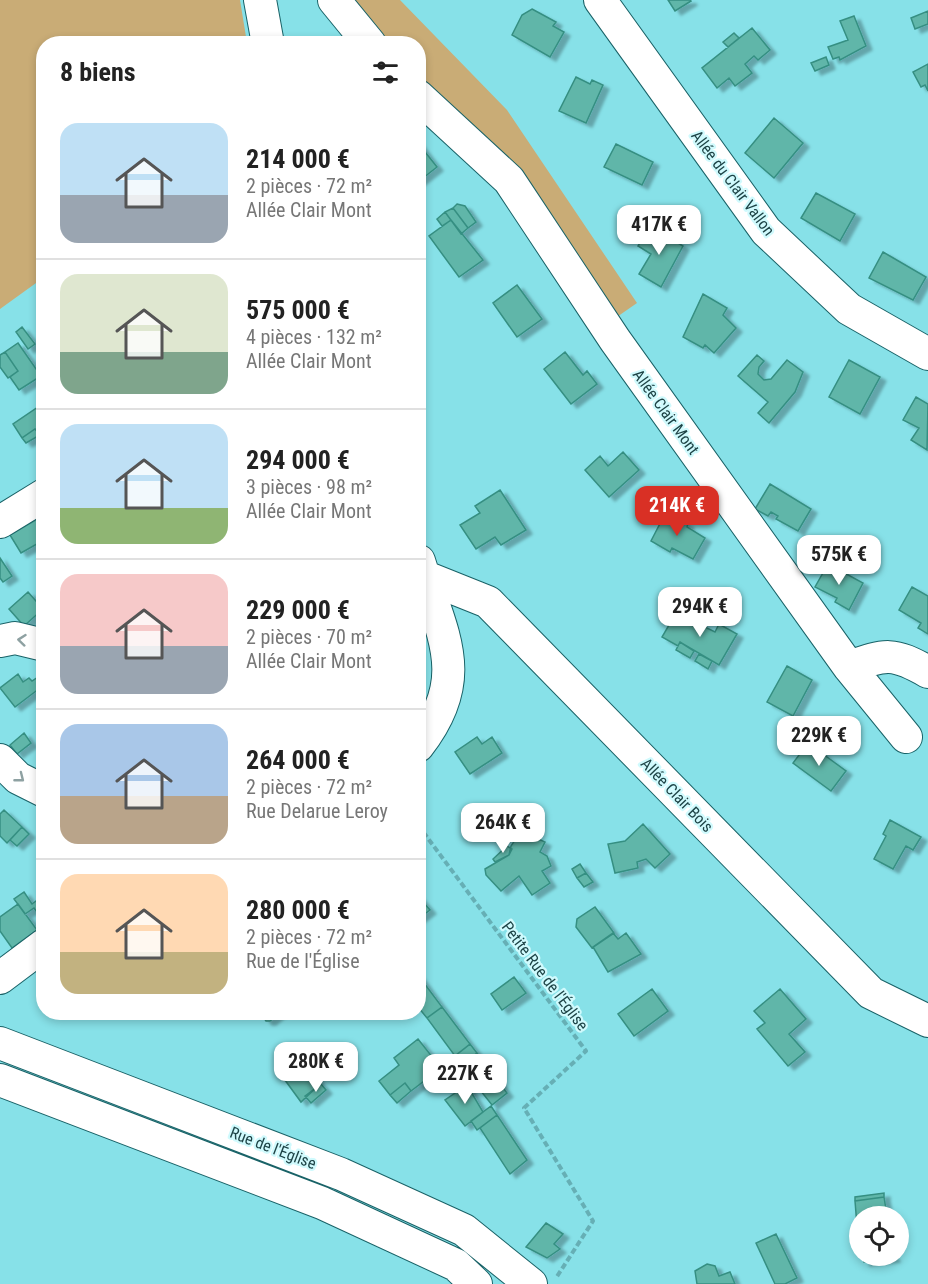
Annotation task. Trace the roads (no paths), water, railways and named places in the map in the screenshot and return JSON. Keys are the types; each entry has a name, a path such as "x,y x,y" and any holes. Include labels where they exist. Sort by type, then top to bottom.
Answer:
{"street":[{"path":"260,0 267,36"},
{"path":"334,0 363,36"},
{"name":"Allée du Clair Vallon","path":"600,0 766,231 849,309 928,354"},
{"name":"Allée Clair Mont","path":"426,103 509,180 615,340 849,667 906,737"},
{"path":"0,522 36,500"},
{"name":"Allée Clair Bois","path":"426,571 488,602 871,993 928,1021"},
{"path":"426,583 448,651 449,675 446,702 437,722 426,736"},
{"path":"0,641 15,638 36,643"},
{"path":"849,667 884,655 913,663 928,672"},
{"path":"0,760 18,778 36,787"},
{"path":"0,978 36,951"},
{"name":"Rue de l'Église","path":"0,1043 341,1174 464,1230 531,1284"},
{"path":"0,1080 322,1203 456,1265 476,1284"}]}
